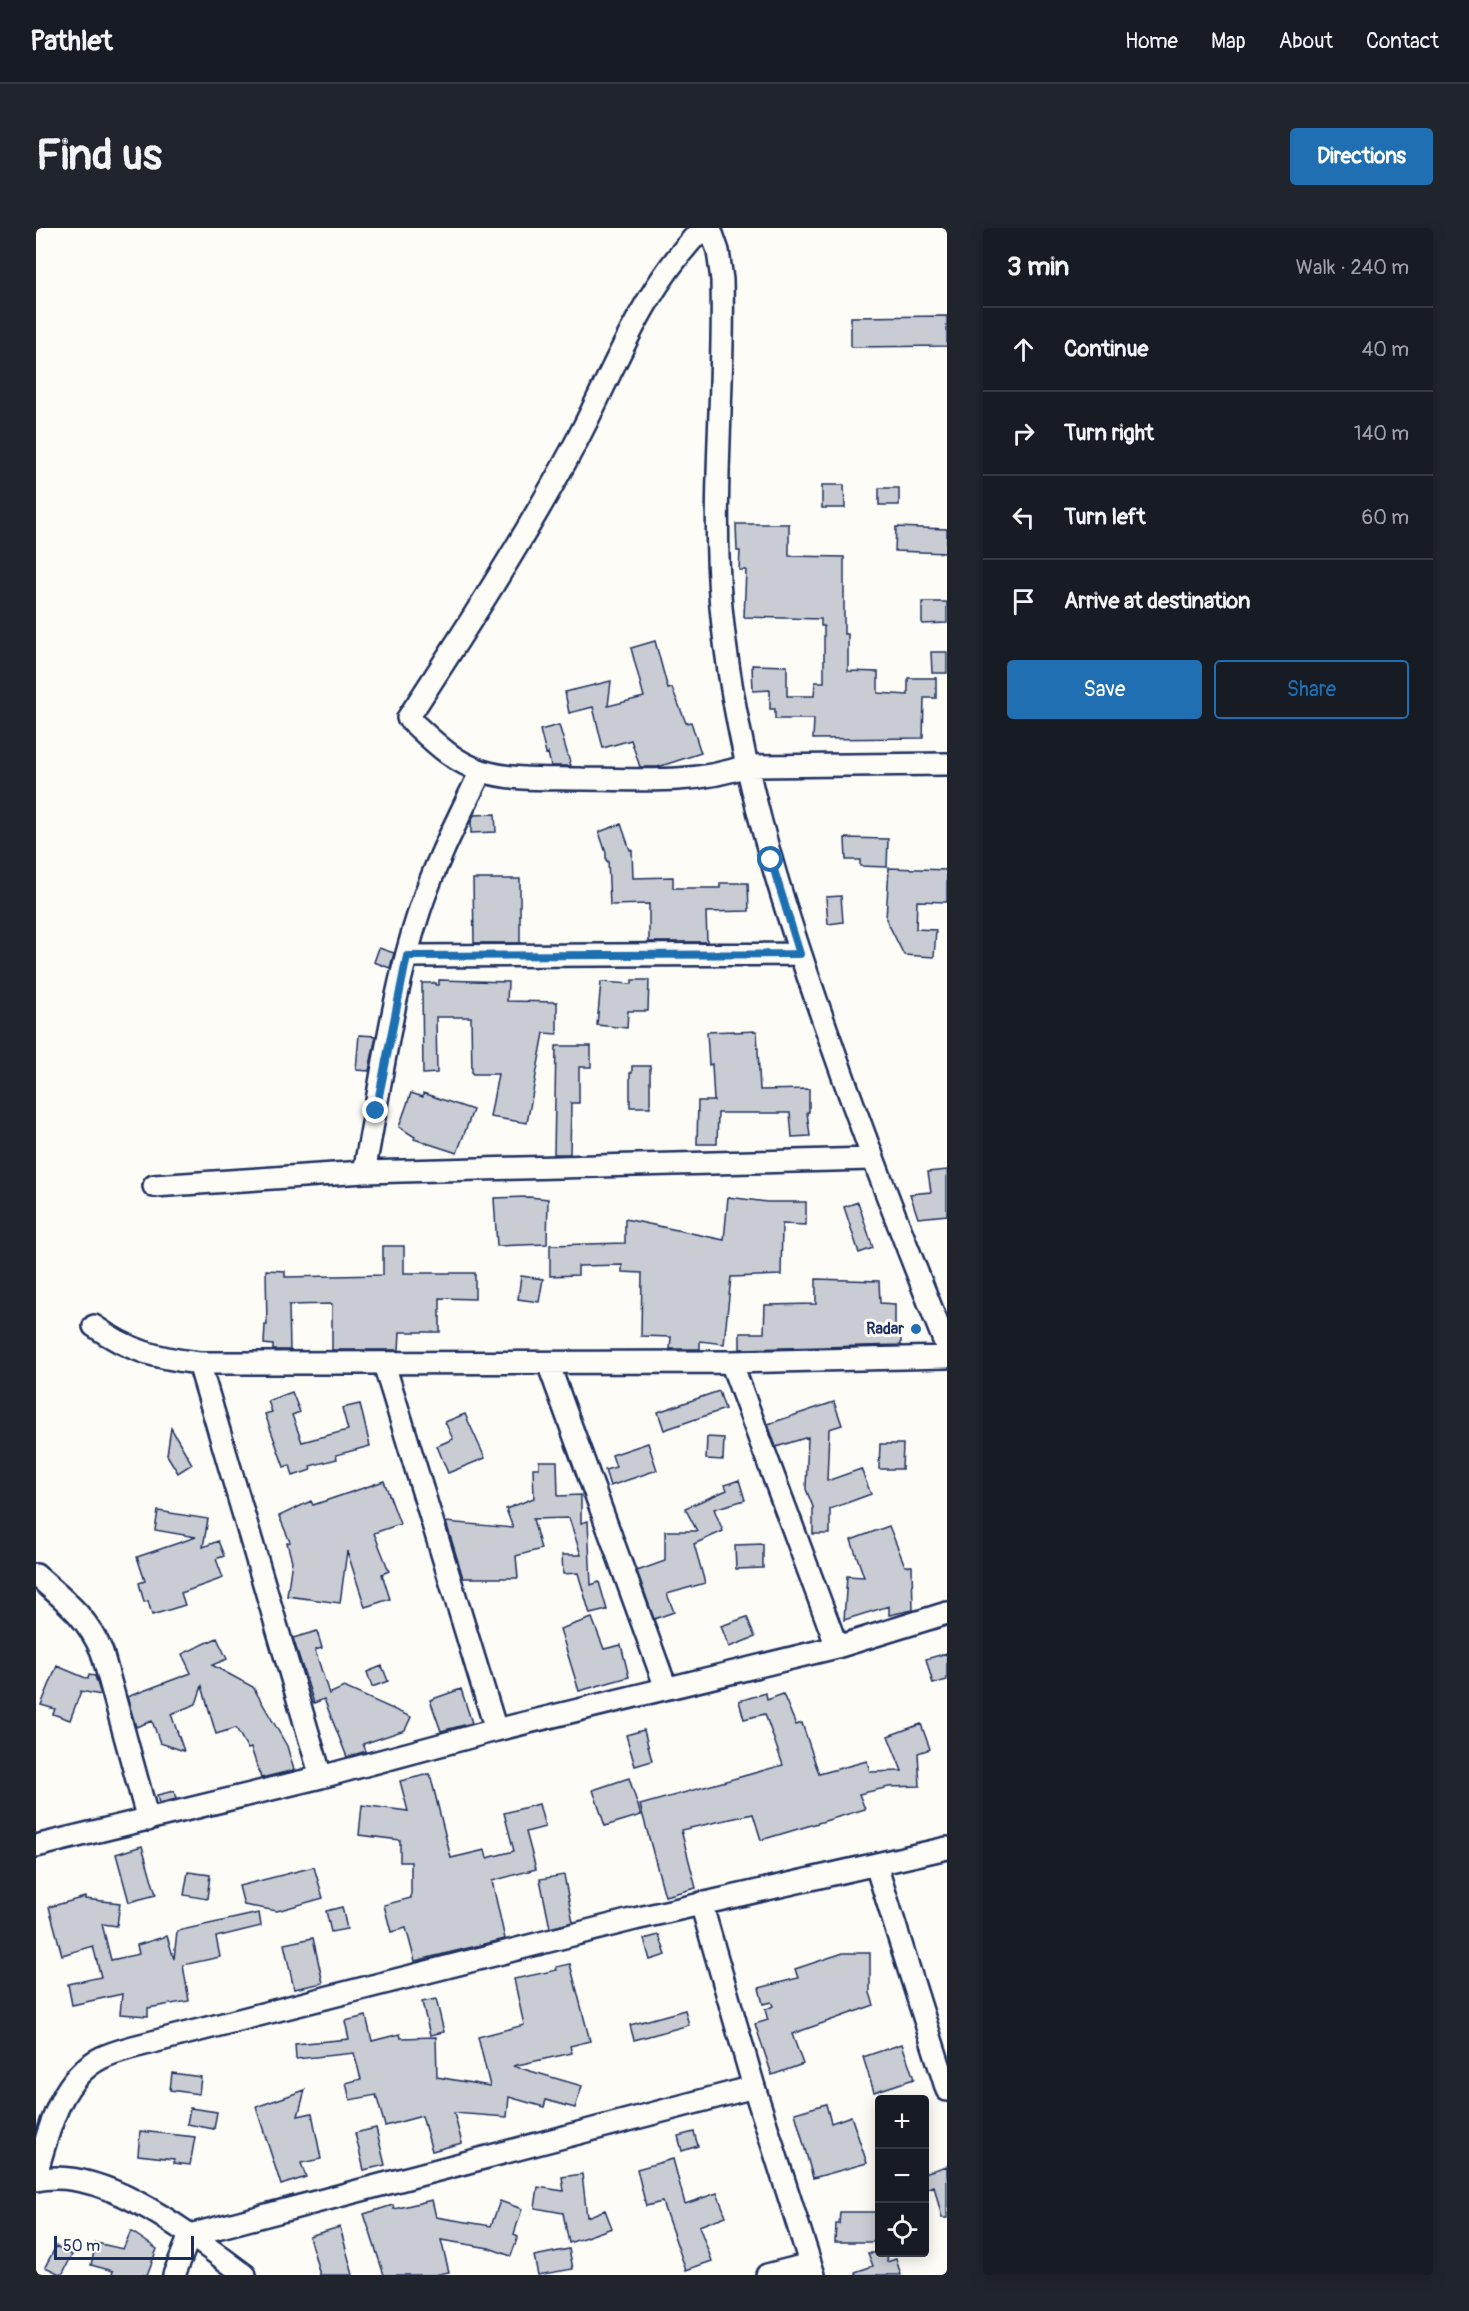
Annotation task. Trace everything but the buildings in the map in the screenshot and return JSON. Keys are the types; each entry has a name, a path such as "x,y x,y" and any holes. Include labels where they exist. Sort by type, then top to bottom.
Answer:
{"street":[{"path":"703,228 681,250 648,300 574,446 469,623 408,718 446,753 481,771 527,778 682,780 726,773 746,766 947,764"},
{"path":"710,228 718,251 722,280 718,532 721,606 746,766 771,860 800,954 872,1159 947,1348"},
{"path":"364,1172 407,956 420,910 435,868 481,771"},
{"path":"407,956 800,954"},
{"path":"154,1186 364,1172 872,1159"},
{"path":"94,1326 113,1340 139,1352 165,1359 199,1363 731,1362 947,1357"},
{"path":"731,1362 837,1647"},
{"path":"199,1363 321,1777"},
{"path":"548,1363 666,1688"},
{"path":"384,1364 496,1730"},
{"path":"36,1575 85,1620 94,1634 102,1652 148,1820"},
{"path":"36,1846 837,1647 947,1613"},
{"path":"36,2174 60,2102 79,2075 100,2058 133,2047 701,1904 947,1848"},
{"path":"876,1865 947,2090"},
{"path":"701,1904 754,2086 812,2270 767,2275"},
{"path":"190,2235 754,2086"},
{"path":"36,2180 51,2177 72,2178 98,2184 128,2198 190,2235 245,2275"},
{"path":"174,2275 190,2235"}],"place":[{"name":"Radar","path":"916,1329"}],"route":[{"path":"376,1111 407,956 800,954 771,860"}]}
